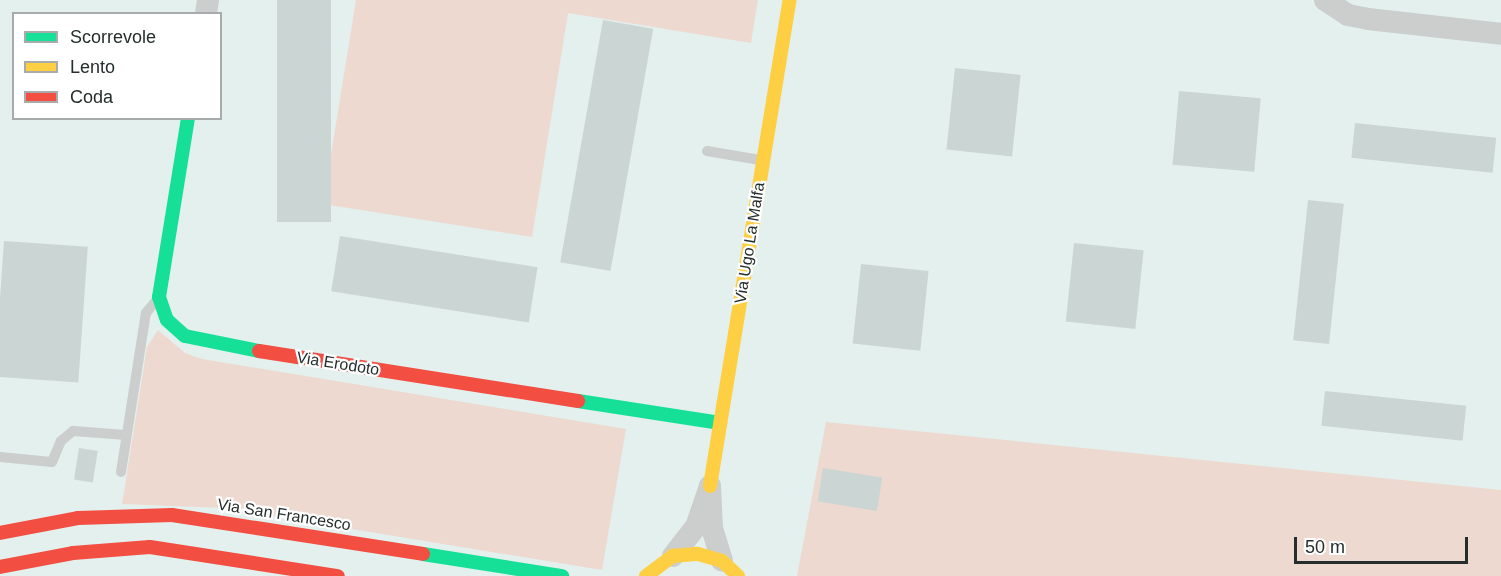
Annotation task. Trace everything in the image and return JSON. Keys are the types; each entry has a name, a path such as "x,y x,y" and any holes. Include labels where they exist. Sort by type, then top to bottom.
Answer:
{"street":[{"name":"Via Ugo La Malfa","path":"673,556 696,527 710,486 790,0"},
{"path":"1325,0 1348,15 1368,19 1501,34"},
{"path":"159,297 189,120"},
{"name":"Via Erodoto","path":"159,297 171,326 205,343 720,423"},
{"name":"Via Ugo La Malfa","path":"710,486 712,528 730,569"},
{"name":"Via San Francesco","path":"0,533 78,518 172,515 562,576"},
{"path":"0,567 73,553 150,547 338,576"},
{"path":"646,576 673,556 698,554 730,569"}],"lane":[{"path":"707,151 764,160"},
{"path":"121,472 146,313 159,297"},
{"path":"0,457 52,462 61,441 73,431 126,435"}],"shaded area":[{"path":"356,0 758,0 751,43 568,13 532,237 323,204"},
{"path":"158,330 185,353 202,359 626,429 602,570 224,508 122,504 147,347"},
{"path":"826,422 1501,490 1501,576 797,576"}],"building":[{"path":"277,0 331,0 331,222 277,222"},
{"path":"603,20 653,29 611,271 560,262"},
{"path":"955,68 1021,75 1012,156 946,150"},
{"path":"1179,91 1261,98 1254,172 1173,165"},
{"path":"1355,123 1496,138 1493,173 1351,158"},
{"path":"1308,200 1344,204 1329,344 1293,340"},
{"path":"340,236 538,267 529,323 331,291"},
{"path":"4,241 88,247 78,383 0,377 0,298"},
{"path":"1074,243 1144,250 1135,329 1066,322"},
{"path":"861,264 929,271 920,351 853,344"},
{"path":"1325,391 1466,406 1463,441 1321,426"},
{"path":"79,448 98,451 93,483 74,480"},
{"path":"823,468 882,477 877,511 818,502"}],"traffic: fast":[{"path":"188,120 159,297 167,320 185,336 259,351"},
{"path":"578,401 720,423"},
{"path":"423,554 562,576"}],"traffic: slow":[{"path":"710,486 790,0"},
{"path":"646,576 673,556 698,554 722,561 738,576"}],"traffic: jam":[{"path":"259,351 578,401"},
{"path":"0,533 78,518 172,515 423,554"},
{"path":"0,567 73,553 150,547 338,576"}]}
